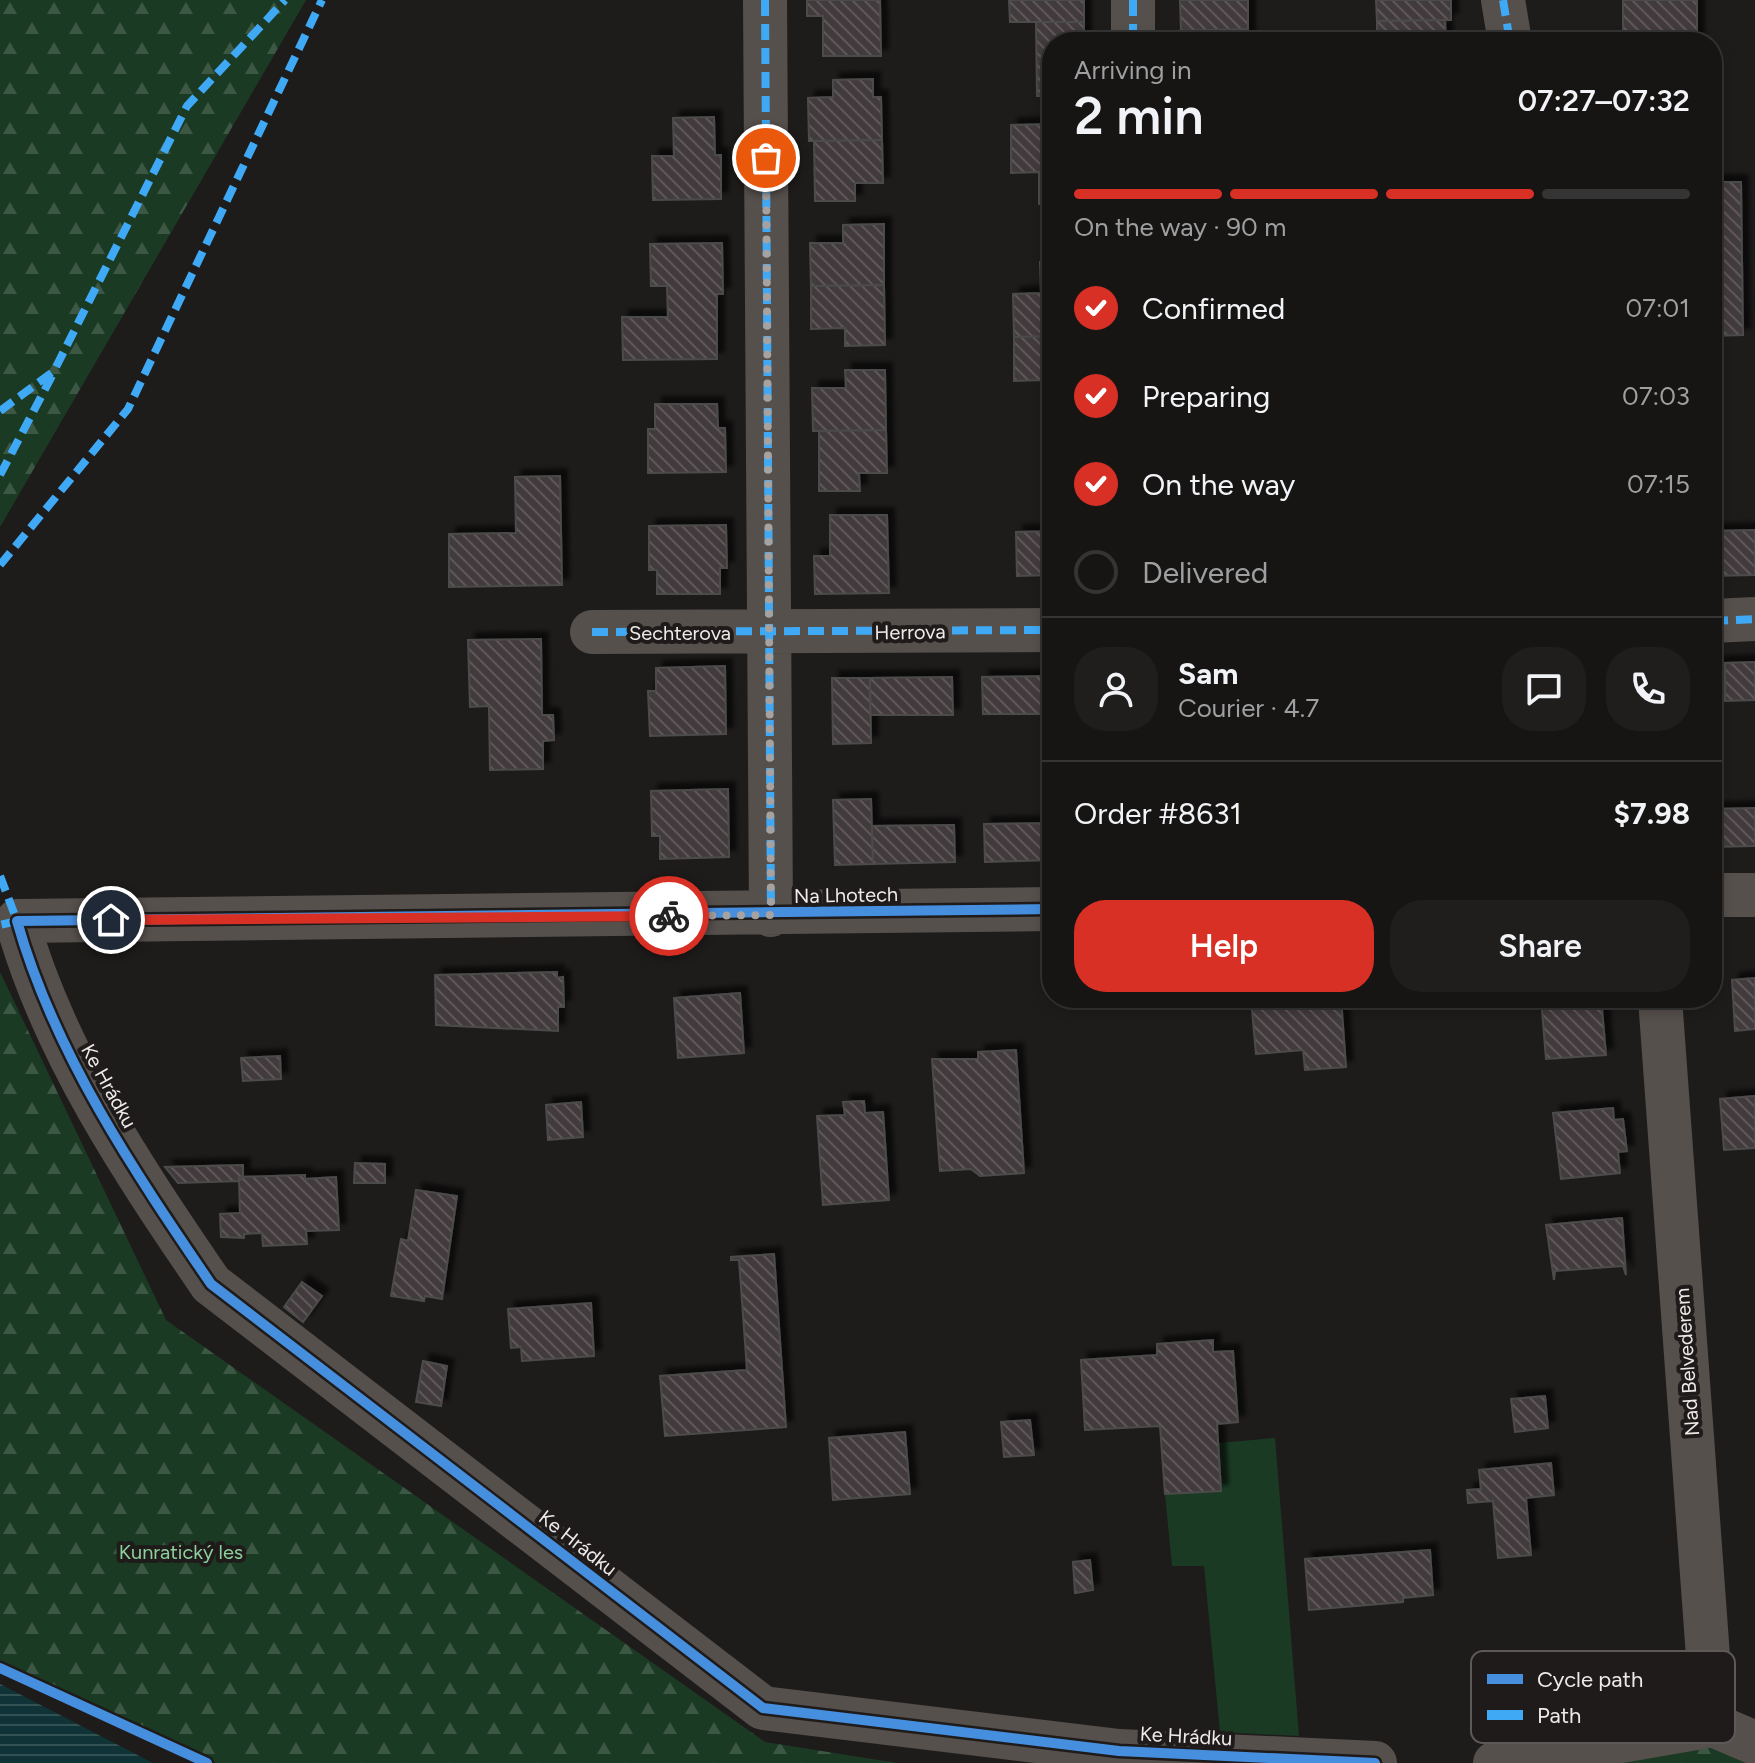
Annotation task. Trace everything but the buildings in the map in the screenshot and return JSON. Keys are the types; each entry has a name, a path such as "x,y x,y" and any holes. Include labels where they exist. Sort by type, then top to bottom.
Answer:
{"street":[{"path":"765,0 771,915"},
{"path":"1133,0 1133,32"},
{"path":"1503,0 1508,32"},
{"path":"1722,621 1755,619"},
{"name":"Herrova","path":"768,634 1042,630"},
{"name":"Sechterova","path":"592,632 768,634"},
{"path":"1722,895 1755,895"},
{"name":"Na Lhotech","path":"17,921 771,915 1042,909"},
{"name":"Ke Hrádku","path":"17,921 36,984 79,1072 148,1192 211,1284 763,1708 1119,1751 1375,1763"},
{"name":"Nad Belvederem","path":"1661,1008 1708,1651"},
{"path":"1735,1734 1755,1743"},
{"path":"1495,1763 1610,1743"}],"green space":[{"path":"0,0 306,0 0,527"},
{"name":"Kunratický les","path":"0,972 166,1320 765,1742 897,1763 193,1763 0,1664"},
{"path":"1275,1438 1299,1736 1220,1732 1204,1566 1172,1566 1165,1494 1220,1491 1218,1443"},
{"path":"1693,1743 1751,1756 1755,1763 1623,1763"}],"water":[{"path":"0,1684 153,1763 0,1763"}],"marked path":[{"path":"0,411 54,371 187,106 285,0"},
{"path":"0,565 128,409 322,0"},
{"path":"765,0 771,915"},
{"path":"1133,0 1133,32"},
{"path":"1503,0 1508,32"},
{"path":"0,475 52,376"},
{"path":"1722,621 1755,619"},
{"path":"592,632 1042,630"},
{"path":"0,876 17,921 0,925"}],"cycle path":[{"path":"1042,909 17,921 52,1018 74,1064 153,1198 211,1284 763,1708 1119,1751 1375,1763"},
{"path":"0,1668 207,1763"}],"way so far":[{"path":"669,916 771,915 766,158"}],"route":[{"path":"111,920 669,916"}]}
